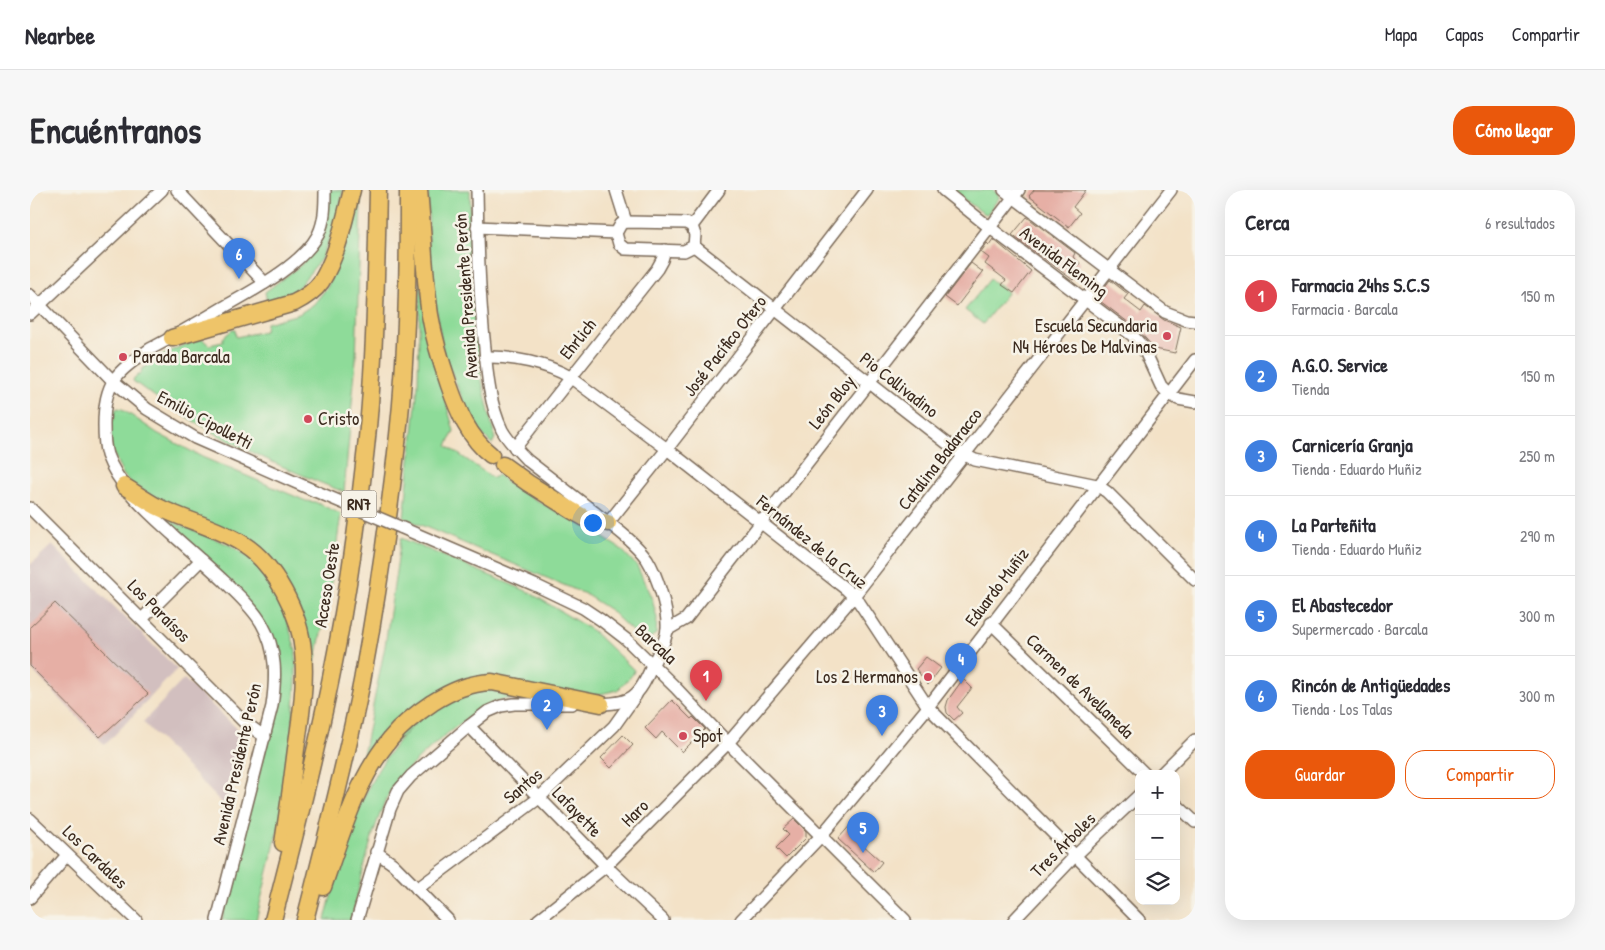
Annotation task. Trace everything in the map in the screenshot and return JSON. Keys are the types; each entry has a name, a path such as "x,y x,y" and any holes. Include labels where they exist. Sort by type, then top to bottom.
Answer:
{"highway":[{"path":"172,338 256,315 304,298 320,282 327,270 337,246 352,190"},
{"name":"Acceso Oeste","path":"272,920 301,812 336,652 352,554 364,463 372,371 376,298 378,190"},
{"name":"RN7","path":"305,920 346,759 362,681 383,554 398,434 404,357 408,190"},
{"path":"419,190 430,316 440,358 463,421 481,447 528,483 585,518 608,523"},
{"path":"124,486 156,506 228,536 257,554 271,569 295,620 303,649 304,670 301,718 272,920"},
{"path":"312,920 343,829 364,781 391,737 427,706 457,689 479,683 492,682 601,704"}],"street":[{"path":"30,314 162,190"},
{"path":"177,190 265,283"},
{"name":"Avenida Presidente Perón","path":"217,920 272,706 275,665 262,624 241,597 149,512 124,486 107,454 104,439 104,402 112,380 133,361 150,349 265,283 305,252 318,235 325,210 325,190"},
{"name":"Avenida Presidente Perón","path":"477,190 479,284 486,357 490,390 503,431 526,460 608,523 637,548 648,561 658,584 664,605 667,630 645,682 636,695"},
{"path":"616,190 626,222"},
{"path":"692,226 719,190"},
{"name":"José Pacífico Otero","path":"608,523 868,190"},
{"name":"Avenida Fleming","path":"943,190 989,228 1132,335 1150,359 1161,386 1169,394"},
{"name":"Catalina Badaracco","path":"728,743 854,596 1171,190"},
{"name":"Avenida Fleming","path":"1012,192 1108,270 1165,312 1186,320 1195,321"},
{"name":"León Bloy","path":"667,630 686,619 989,228 1012,192"},
{"path":"626,222 686,223 692,226 695,235 694,246 684,251 625,248 619,244 616,233 621,224 626,222"},
{"path":"478,227 616,233"},
{"name":"Pio Collivadino","path":"694,246 869,384 965,456 975,460 1097,485 1107,492 1195,580"},
{"name":"Ehrlich","path":"515,448 657,269 665,250"},
{"name":"Emilio Cipolletti","path":"30,295 112,380 147,409 180,430 235,457 315,492"},
{"name":"Fernández de la Cruz","path":"486,357 503,356 513,358 560,371 570,377 667,449 854,596 928,707 1139,920"},
{"name":"Eduardo Muñiz","path":"746,918 821,836 928,707 1195,360"},
{"path":"1169,394 1178,399 1195,402"},
{"name":"Barcala","path":"315,492 538,586 583,608 602,620 627,640 675,687 899,918"},
{"name":"Los Paraísos","path":"30,508 244,722 264,737"},
{"path":"142,619 201,560"},
{"name":"Carmen de Avellaneda","path":"991,623 1141,770"},
{"path":"358,920 376,852 398,791 411,776 469,726 487,712 507,705 601,704 622,701 636,695"},
{"name":"Santos","path":"417,889 539,798 614,726 636,695"},
{"name":"Lafayette","path":"469,726 606,866 663,920"},
{"path":"1165,770 1195,740"},
{"name":"Haro","path":"538,920 606,866 728,743"},
{"name":"Tres Árboles","path":"1014,920 1075,856 1135,799"},
{"path":"1180,808 1195,822"},
{"name":"Los Cardales","path":"30,819 136,920"},
{"path":"376,852 393,864 448,920"},
{"path":"30,898 68,855"}],"shaded area":[{"path":"52,545 177,669 105,745 30,668 30,565"},
{"path":"184,679 243,734 234,769 238,774 232,795 223,804 143,722"}],"green space":[{"path":"329,190 343,190 339,215 321,259 296,290 267,302 265,292 301,265 321,237"},
{"path":"355,190 360,190 361,202 356,360 344,492 235,444 182,414 133,381 134,378 142,373 141,370 163,355 184,345 202,339 209,345 223,342 223,338 232,330 235,330 236,337 265,331 266,323 299,314 314,304 328,286"},
{"path":"428,190 470,190 471,263 481,377 495,438 492,444 474,426 443,352 429,262"},
{"path":"951,190 993,190 998,194 999,198 987,214"},
{"path":"990,279 1008,292 983,324 965,310"},
{"path":"420,282 432,352 454,431 447,446 493,478 498,475 518,490 591,530 621,549 637,566 652,599 657,618 656,634 646,641 637,636 610,610 585,594 404,518 418,385"},
{"path":"118,408 157,433 202,457 341,514 331,585 303,722 305,658 275,571 197,519 132,485 122,473 112,450 109,433 111,419 114,420 115,410"},
{"path":"163,519 230,545 258,563 274,585 296,651 296,682 290,759 280,822 256,920 222,920 275,712 271,635"},
{"path":"401,538 529,592 593,631 634,670 633,674 618,690 591,696 462,681 359,775 385,646"},
{"path":"481,689 548,698 510,698 498,701 472,715 422,755 396,782 382,808 367,855 351,920 325,920 351,829 377,771 395,746 416,723 442,704 456,697"}],"building":[{"path":"1034,190 1086,190 1073,207 1080,213 1069,227 1029,196"},
{"path":"1027,217 1075,253 1073,257 1080,263 1076,268 1080,271 1073,280 1012,235"},
{"path":"993,239 1031,271 1014,293 1002,285 1006,280 985,264 989,258 981,252 987,243 989,245"},
{"path":"971,263 983,272 957,306 945,297"},
{"path":"1110,280 1128,294 1124,299 1141,312 1145,306 1164,320 1181,327 1175,353 1155,349 1137,329 1096,298"},
{"path":"55,603 148,694 100,737 30,666 30,627"},
{"name":"Los 2 Hermanos","path":"926,657 941,668 928,685 916,669"},
{"path":"963,679 972,688 957,707 962,713 954,720 947,713 946,707 948,700"},
{"path":"672,700 691,719 693,717 705,729 682,752 662,732 656,739 645,728"},
{"path":"623,735 633,745 611,768 601,758"},
{"path":"794,819 806,831 806,838 786,858 776,848 789,835 783,829"},
{"path":"853,822 869,836 862,844 882,862 874,872 838,839"}],"place":[{"name":"Rincón de Antigüedades","path":"239,279"},
{"name":"Escuela Secundaria N4 Héroes De Malvinas","path":"1167,336"},
{"name":"Parada Barcala","path":"123,357"},
{"name":"Cristo","path":"308,419"},
{"name":"Los 2 Hermanos","path":"928,677"},
{"name":"La Parteñita","path":"961,684"},
{"name":"Farmacia 24hs S.C.S","path":"706,701"},
{"name":"A.G.O. Service","path":"547,730"},
{"name":"Spot","path":"683,736"},
{"name":"Carnicería Granja","path":"882,736"},
{"name":"El Abastecedor","path":"863,853"}]}
